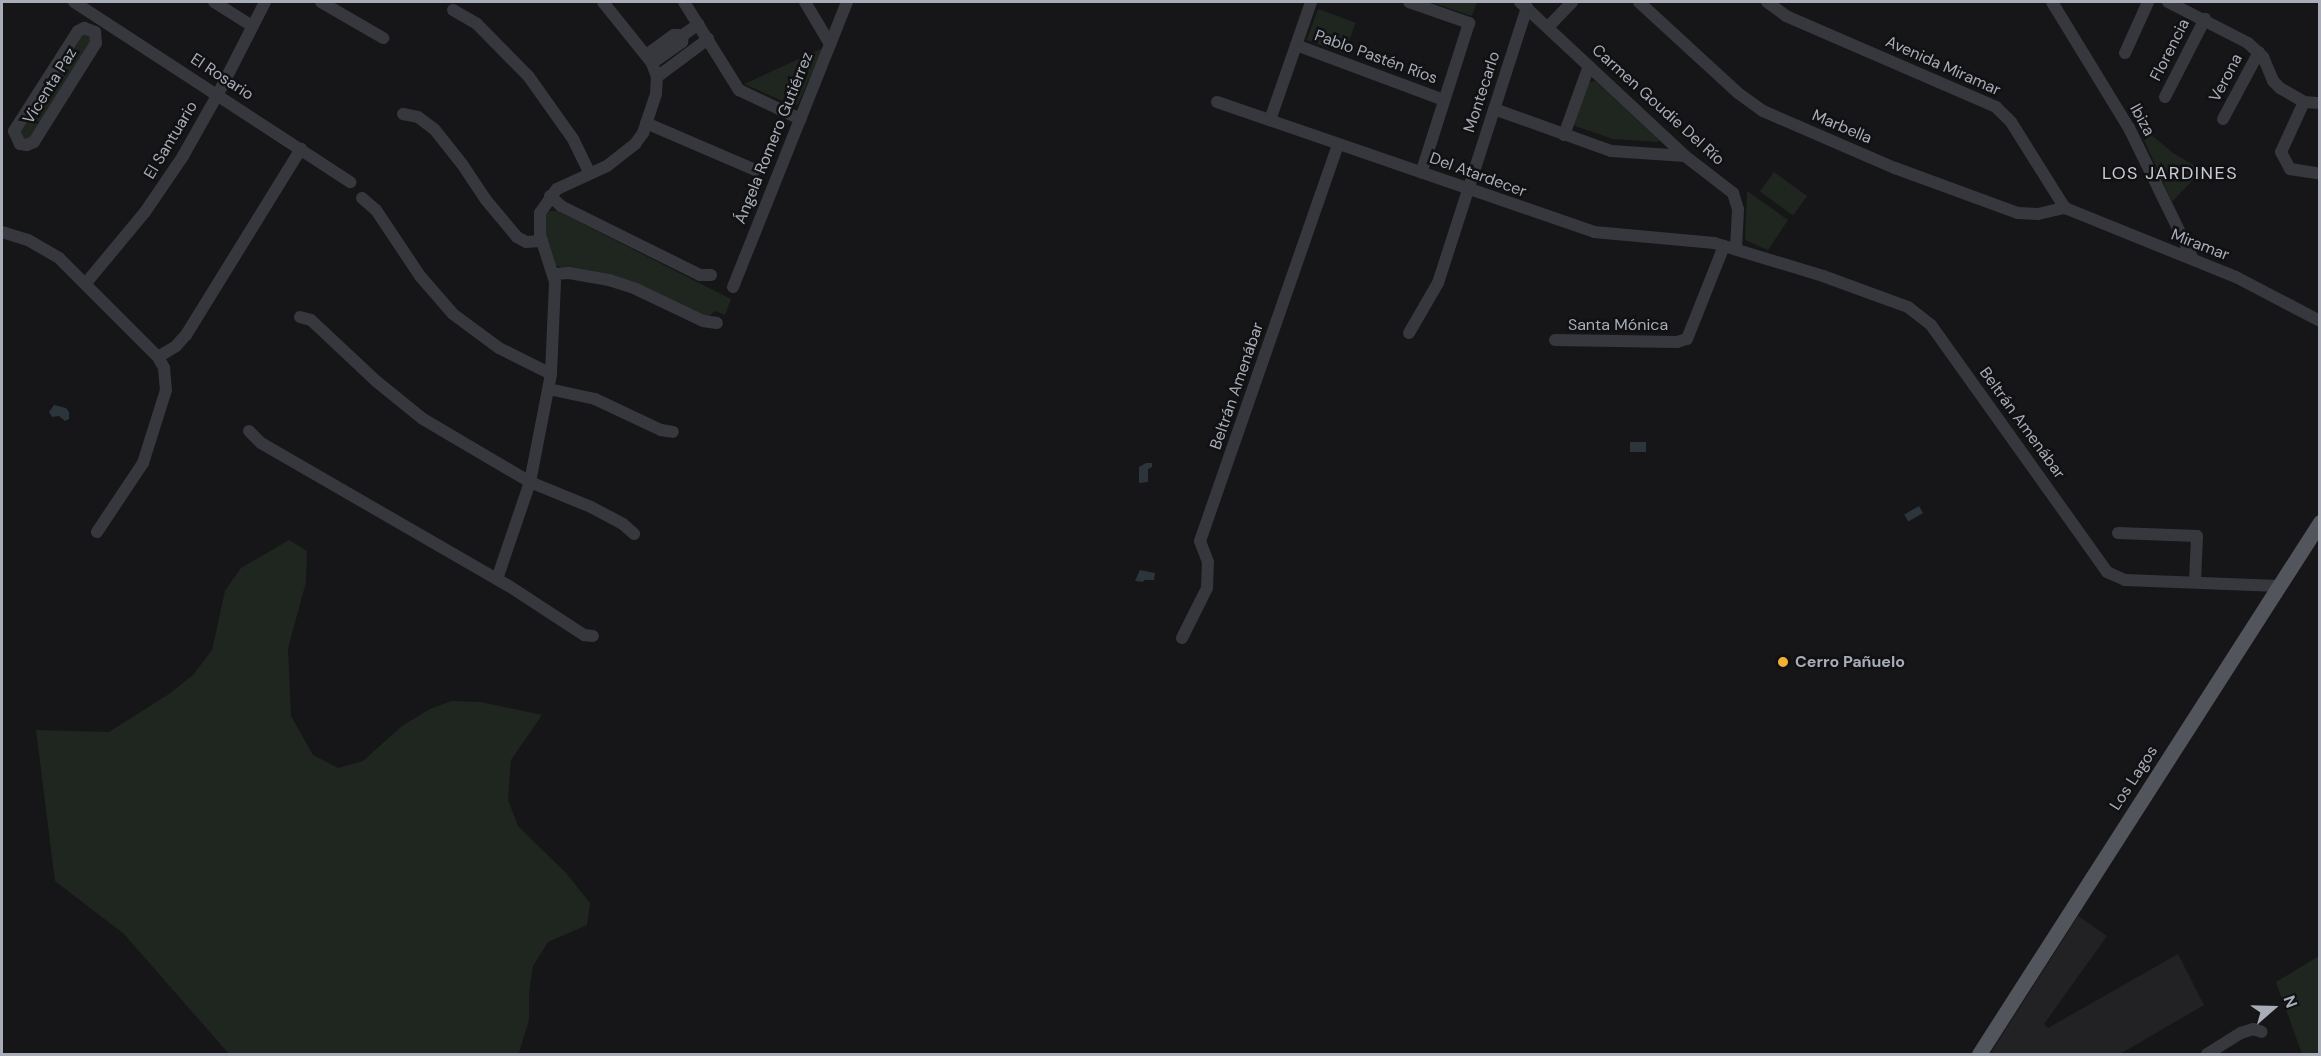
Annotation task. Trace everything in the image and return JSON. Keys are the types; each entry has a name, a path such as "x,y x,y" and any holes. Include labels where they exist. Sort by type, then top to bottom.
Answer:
{"main road":[{"name":"Los Lagos","path":"1979,1054 2319,522"}],"street":[{"name":"El Rosario","path":"74,2 350,182"},
{"path":"214,2 252,26"},
{"name":"El Santuario","path":"86,283 126,236 163,186 218,94 265,2"},
{"path":"321,2 383,38"},
{"path":"497,579 530,482 551,375 555,310 554,274 542,241 540,213 550,196 565,184 607,166 623,155 639,139 656,94 657,77 649,59 603,2"},
{"path":"684,2 739,90 800,118"},
{"path":"805,2 830,44"},
{"name":"Ángela Romero Gutiérrez","path":"733,287 847,2"},
{"path":"1270,120 1311,2"},
{"path":"1409,2 1469,23 1421,173"},
{"path":"1548,27 1572,2"},
{"name":"Marbella","path":"1639,2 1738,93 1763,111 1895,168 2011,211 2030,215 2065,208"},
{"name":"Avenida Miramar","path":"1767,2 1786,16 1996,107 2011,122 2065,208"},
{"name":"Ibiza","path":"2052,2 2129,128 2193,259"},
{"path":"2125,53 2148,2"},
{"path":"2168,2 2248,43 2259,52 2276,84 2304,102 2319,103"},
{"name":"Carmen Goudie Del Río","path":"1524,4 1685,156 1729,189 1738,209 1730,248"},
{"name":"Montecarlo","path":"1409,333 1438,283 1494,109 1524,4"},
{"path":"453,10 477,24 529,77 573,139 589,172"},
{"name":"Vicenta Paz","path":"93,30 100,18"},
{"name":"Florencia","path":"2165,97 2205,19"},
{"path":"649,59 679,44 682,35 699,24"},
{"name":"Vicenta Paz","path":"87,28 93,30 97,37 96,43 40,132 31,144 20,144 14,131 78,31 87,28"},
{"path":"657,77 708,39"},
{"name":"Pablo Pastén Ríos","path":"1296,45 1444,99"},
{"name":"Verona","path":"2223,119 2259,52"},
{"path":"1564,135 1589,66"},
{"name":"Del Atardecer","path":"1216,102 1594,232 1730,248"},
{"path":"2304,102 2281,152 2290,169 2319,174"},
{"path":"1494,109 1611,151 1685,156"},
{"path":"403,114 418,117 435,130 468,172 486,200 517,237 526,242 542,241"},
{"path":"646,123 755,170"},
{"name":"Beltrán Amenábar","path":"1182,638 1207,588 1208,562 1200,541 1338,144"},
{"path":"158,357 176,346 186,335 301,149"},
{"path":"550,196 561,206 603,227 700,274 711,275"},
{"path":"362,198 376,210 420,276 453,314 499,348 551,375"},
{"name":"Miramar","path":"2065,208 2236,277 2319,321"},
{"path":"2,232 28,240 49,251 86,283 158,357 165,374 166,390 143,463 97,532"},
{"name":"Beltrán Amenábar","path":"1730,248 1823,276 1920,313 1931,325 2107,572 2125,580 2279,586"},
{"name":"Santa Mónica","path":"1555,340 1677,342 1687,339 1730,248"},
{"path":"554,274 569,273 609,280 636,289 703,321 717,323"},
{"path":"300,317 310,320 412,411 530,482 591,507 623,524 634,534"},
{"path":"549,389 595,399 661,430 673,432"},
{"path":"249,431 261,443 497,579 584,635 593,636"},
{"path":"2118,533 2197,536 2195,582"},
{"path":"2206,1054 2241,1033 2253,1029 2262,1032"}],"shaded area":[{"path":"1430,2 1477,2 1472,16"},
{"path":"1318,9 1356,23 1344,54 1307,40"},
{"path":"82,32 93,38 32,139 25,142 20,130"},
{"path":"823,48 798,104 794,106 744,84"},
{"path":"1595,81 1659,140 1658,142 1613,139 1575,126 1574,121 1588,83"},
{"path":"2136,122 2173,153 2202,170 2172,202"},
{"path":"1774,172 1807,196 1793,216 1760,191"},
{"path":"1747,191 1788,220 1768,250 1745,240"},
{"path":"550,211 557,211 731,299 725,315 715,311 708,317 555,265 545,238 546,215"},
{"path":"54,405 66,408 69,412 69,419 65,421 59,416 52,417 49,412"},
{"path":"1630,442 1646,442 1646,452 1630,452"},
{"path":"1152,463 1152,467 1148,469 1148,482 1139,483 1139,467"},
{"path":"1919,506 1923,513 1908,521 1904,514"},
{"path":"289,540 307,551 306,582 288,648 291,716 313,755 338,768 363,761 402,726 430,709 452,701 480,702 542,715 511,760 508,800 518,826 566,873 590,903 587,925 548,942 533,966 529,993 529,1020 519,1053 229,1054 124,934 55,881 36,730 109,732 169,694 193,675 212,650 225,591 241,568"},
{"path":"1140,570 1155,573 1154,580 1135,581"},
{"path":"2078,916 2107,936 2044,1024 2048,1028 2178,954 2204,1005 2120,1054 1990,1054"},
{"path":"2319,956 2319,1054 2302,1054 2276,982"}],"place":[{"name":"Cerro Pañuelo","path":"1783,662"}],"district":[{"name":"LOS JARDINES","path":"2170,173"}]}
